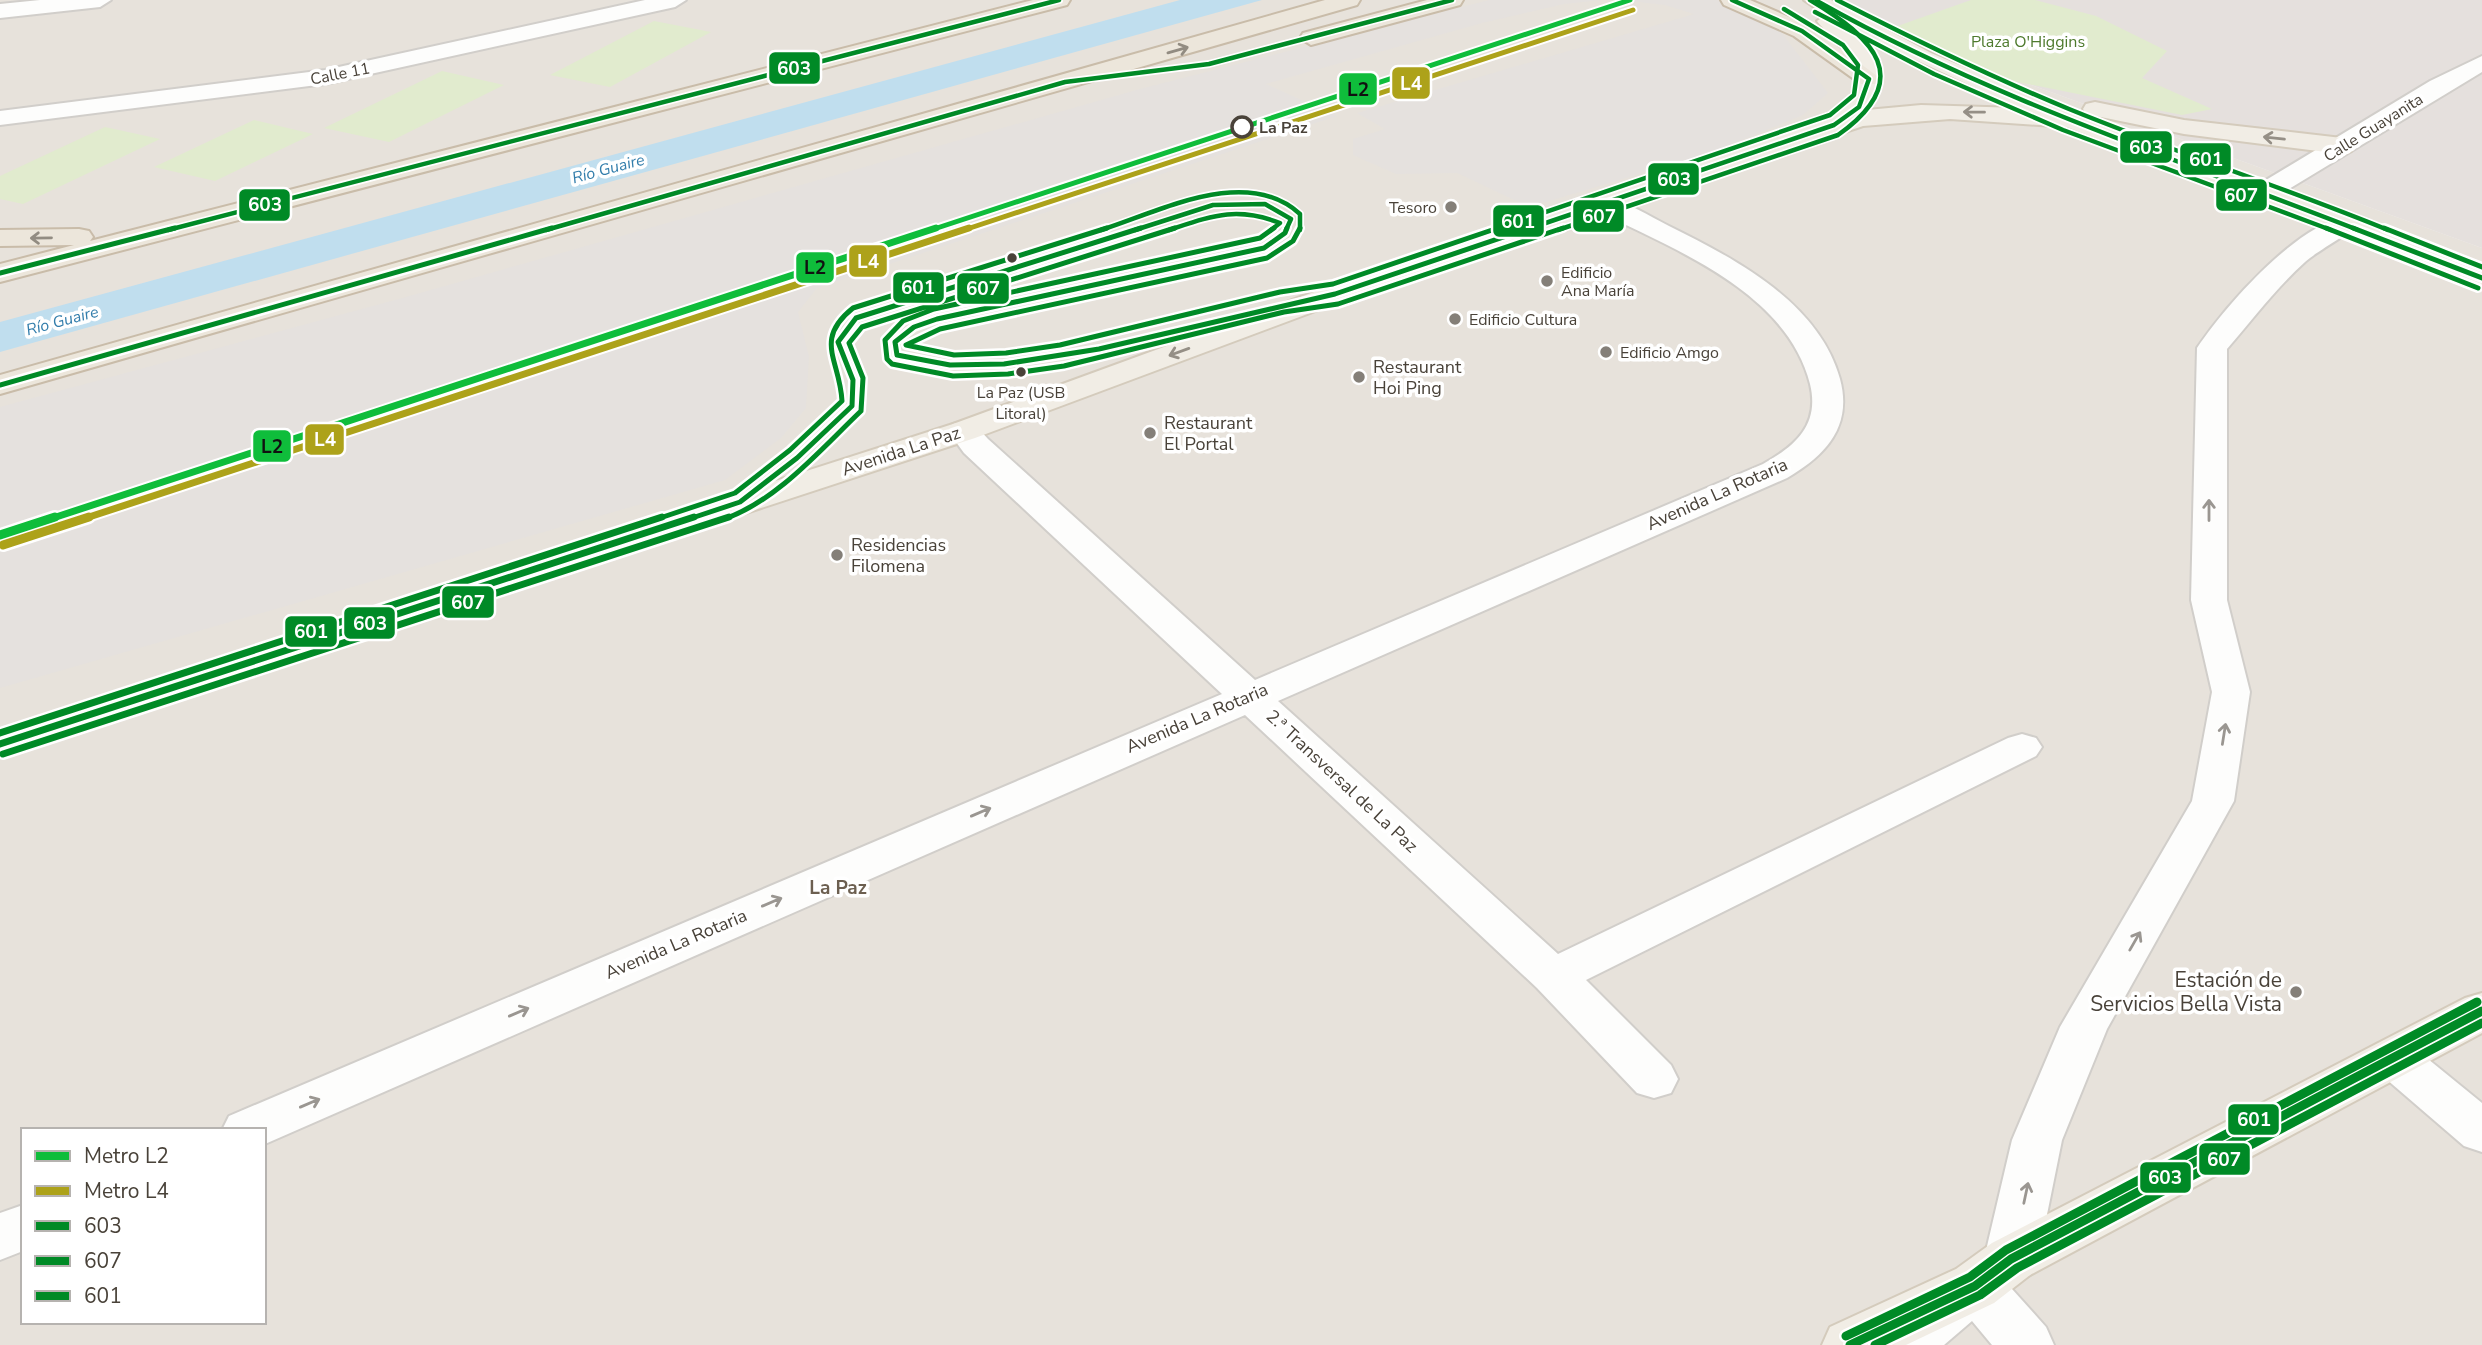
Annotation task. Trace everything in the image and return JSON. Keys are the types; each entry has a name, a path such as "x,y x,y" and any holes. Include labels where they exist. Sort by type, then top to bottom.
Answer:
{"highway":[{"path":"0,273 1059,0"},
{"path":"0,385 1349,0"},
{"path":"1065,82 1209,64 1452,0"},
{"path":"1732,0 1802,31 1869,79"},
{"path":"0,238 111,235 206,220"}],"main road":[{"path":"1806,2 1857,44 1868,62 1869,79"},
{"path":"1806,2 1938,64 2067,120 2265,192 2482,278"},
{"path":"1938,64 2141,120 2342,146"},
{"name":"Avenida La Paz","path":"1835,125 1858,111 1866,100 1869,79"},
{"name":"Avenida La Paz","path":"0,744 964,431 1335,294 1606,205 1835,125 1874,115 1920,111 1994,112 2067,120"},
{"path":"1850,1345 1993,1273 2253,1130 2396,1059 2482,1012"}],"street":[{"path":"0,11 100,0"},
{"name":"Calle 11","path":"0,118 325,77 675,0"},
{"name":"Calle Guayanita","path":"2265,192 2446,81 2482,63"},
{"name":"Avenida La Rotaria","path":"252,1128 1250,695 1775,471 1801,456 1822,435 1829,407 1827,374 1811,342 1779,307 1726,269 1606,205"},
{"path":"1903,1345 1993,1273 2037,1140 2084,1027 2213,801 2231,692 2209,600 2212,348 2289,263 2327,229 2345,224"},
{"name":"2.ª Transversal de La Paz","path":"964,431 976,446 1553,976 1654,1079"},
{"path":"1553,976 2022,747"},
{"path":"2396,1059 2482,1132"},
{"path":"0,1237 21,1228"},
{"path":"1993,1273 2026,1345"}],"shaded area":[{"path":"0,0 1900,0 1943,53 2482,248 2482,1345 0,1345"},
{"path":"1489,0 1602,0 1564,4 1482,23 1266,84 1337,116 817,288 798,312 809,357 806,408 781,438 725,480 0,688 0,407 406,297 1140,89"},
{"path":"1621,0 1717,0 1727,3 1781,32 1828,93 1803,115 1710,153 1529,207 1457,173 1396,174 1353,155 1353,139 1385,129 1357,113 1694,14 1665,5"},
{"path":"1846,0 2482,0 2482,248 1943,53"}],"green space":[{"name":"Plaza O'Higgins","path":"1971,0 2035,0 2096,16 2167,51 2142,78 2212,109 2182,115 2008,80 1892,28"},
{"path":"654,21 711,32 610,87 550,75"},
{"path":"442,71 504,85 389,142 324,128"},
{"path":"254,120 313,134 215,181 154,167"},
{"path":"105,127 160,139 23,204 0,199 0,176"}],"water":[{"name":"Río Guaire","path":"1180,0 1262,0 0,352 0,322"}],"metro line":[{"name":"L2","path":"0,535 1630,0"},
{"name":"L4","path":"3,545 1633,10"}],"transit line":[{"name":"603","path":"0,273 1059,0"},
{"name":"603","path":"0,385 1065,82 1209,64 1452,0"},
{"name":"603","path":"0,744 740,502 797,458 852,406 853,380 838,342 856,318 1213,205 1265,204 1291,219 1285,233 1264,248 937,319 914,327 895,342 897,355 903,358 956,365 1004,364 1099,349 1335,294 1834,125 1859,107 1869,79 1802,31 1732,0"},
{"name":"607","path":"3,754 744,512 804,466 861,411 863,378 849,343 862,327 1215,215 1254,213 1280,223 1260,238 934,309 903,321 885,340 887,359 892,364 953,376 1008,374 1064,366 1284,312 1338,304 1838,135 1853,125 1873,100 1879,86 1880,71 1877,57 1856,29 1810,0"},
{"name":"601","path":"1837,0 1943,55 2071,110 2269,182 2482,267"},
{"name":"603","path":"1817,1 1870,31 1981,83 2482,278"},
{"name":"601","path":"0,733 735,493 790,450 842,401 830,340 832,330 839,319 853,308 1211,195 1235,192 1270,195 1300,214 1300,229 1293,241 1267,258 940,329 906,345 954,355 1006,353 1060,345 1280,292 1333,284 1830,115 1854,95 1858,65 1843,45 1784,9"},
{"name":"607","path":"1815,12 1934,74 2063,130 2261,202 2478,288"},
{"name":"601","path":"1846,1336 1970,1277 2006,1250 2477,1002"},
{"name":"603","path":"1850,1345 1975,1286 2011,1259 2482,1011"},
{"name":"607","path":"1875,1345 1980,1295 2017,1268 2482,1023"}],"place":[{"name":"La Paz","path":"1242,127"},
{"name":"Tesoro","path":"1451,207"},
{"name":"Edificio Ana María","path":"1547,281"},
{"name":"Edificio Cultura","path":"1455,319"},
{"name":"Edificio Amgo","path":"1606,352"},
{"name":"La Paz (USB Litoral)","path":"1021,372"},
{"name":"Restaurant Hoi Ping","path":"1359,377"},
{"name":"Restaurant El Portal","path":"1150,433"},
{"name":"Residencias Filomena","path":"837,555"},
{"name":"Estación de Servicios Bella Vista","path":"2296,992"}],"district":[{"name":"La Paz","path":"838,887"}]}
